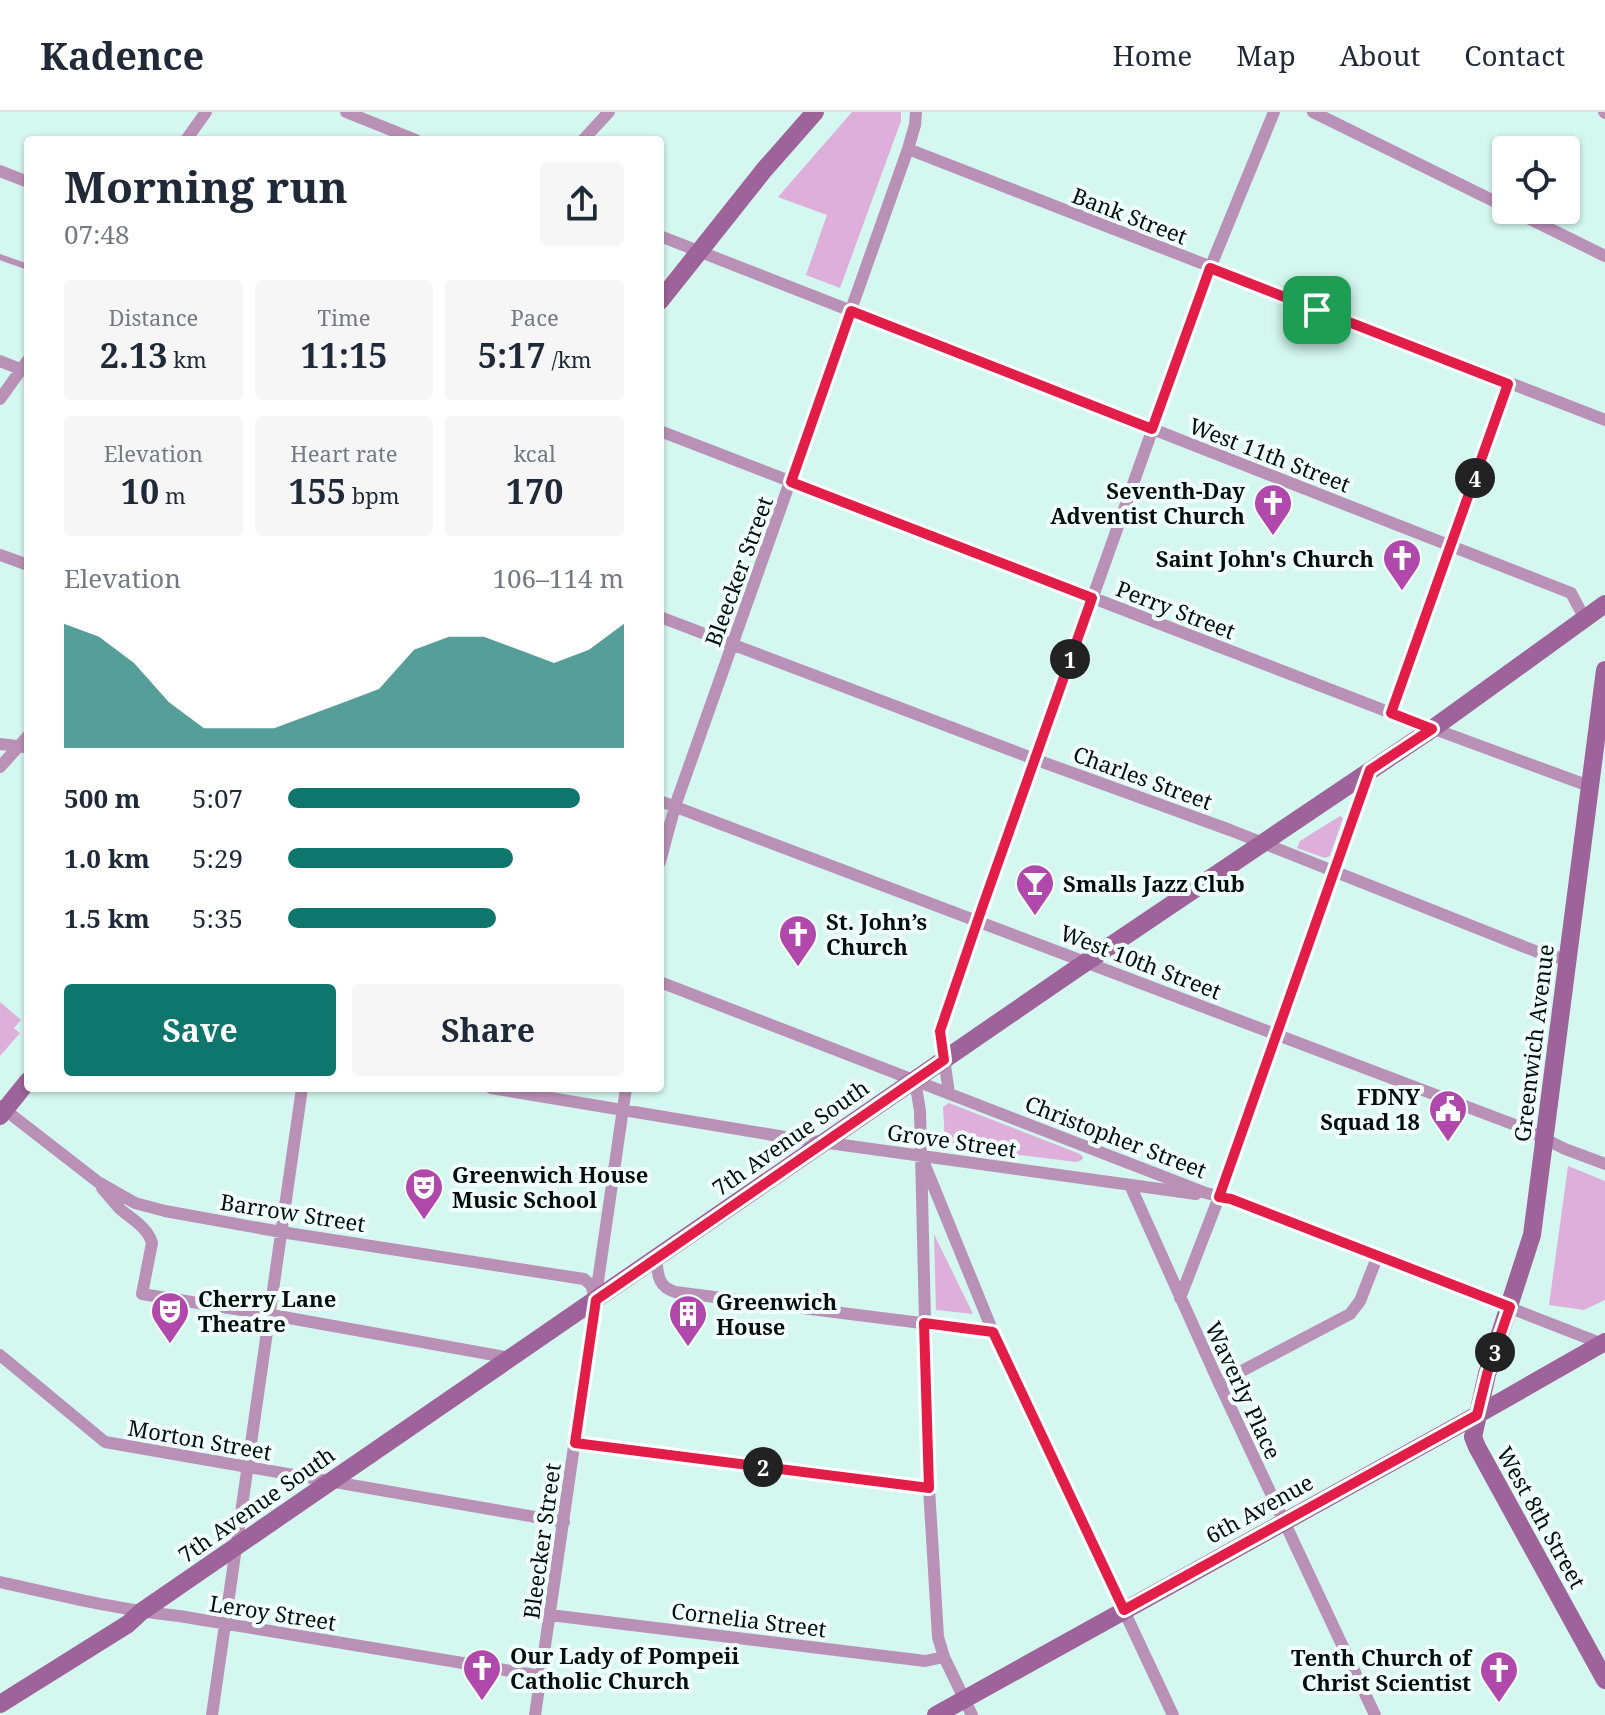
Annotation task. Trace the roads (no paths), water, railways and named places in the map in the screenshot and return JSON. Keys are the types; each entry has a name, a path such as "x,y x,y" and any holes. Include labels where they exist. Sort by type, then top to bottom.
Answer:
{"main road":[{"path":"664,296 812,113"},
{"name":"7th Avenue South","path":"0,1704 128,1624 141,1612 1086,962 1432,729 1605,604"},
{"name":"Greenwich Avenue","path":"1477,1415 1487,1374 1532,1235 1605,670"},
{"path":"2,1111 24,1086"},
{"name":"6th Avenue","path":"936,1715 968,1707 1124,1610 1604,1344"},
{"name":"West 8th Street","path":"1477,1415 1473,1433 1477,1447 1605,1680"}],"street":[{"path":"189,136 206,112"},
{"path":"346,112 406,136"},
{"path":"587,136 609,112"},
{"name":"Bleecker Street","path":"664,847 675,806 908,149 916,112"},
{"path":"949,1093 940,1031 1210,268 1274,112"},
{"path":"1313,112 1492,200"},
{"name":"Bank Street","path":"908,149 1605,420"},
{"path":"0,171 24,180"},
{"path":"1540,224 1605,256"},
{"name":"West 11th Street","path":"664,238 1571,593 1585,619"},
{"path":"0,361 24,367"},
{"path":"0,399 24,369"},
{"path":"1391,713 1508,384"},
{"name":"Perry Street","path":"664,433 1432,729 1589,786"},
{"path":"0,555 24,564"},
{"name":"Charles Street","path":"664,618 1261,842 1545,955 1567,959"},
{"path":"0,744 23,747"},
{"path":"0,767 23,747"},
{"path":"1180,1298 1219,1197 1370,770"},
{"name":"West 10th Street","path":"664,802 1523,1128 1605,1164"},
{"name":"Christopher Street","path":"664,984 1604,1344"},
{"path":"915,1080 920,1111 929,1488 938,1637 968,1707"},
{"path":"212,1715 301,1092"},
{"name":"Grove Street","path":"516,1092 825,1142 1219,1197"},
{"name":"Bleecker Street","path":"535,1715 625,1092"},
{"name":"Barrow Street","path":"2,1111 98,1182 135,1203 281,1232 584,1279 591,1285 596,1300"},
{"path":"921,1156 993,1332 1173,1715"},
{"path":"98,1182 150,1237 152,1243 142,1294 511,1358"},
{"name":"Waverly Place","path":"1130,1185 1375,1715"},
{"path":"1219,1383 1350,1314 1360,1301 1378,1255"},
{"path":"656,1259 661,1283 667,1290 675,1292 993,1332"},
{"name":"Morton Street","path":"0,1355 105,1442 564,1522"},
{"path":"575,1443 929,1488"},
{"name":"Leroy Street","path":"0,1582 141,1612 541,1676"},
{"name":"Cornelia Street","path":"550,1615 925,1661 944,1657"}],"lane":[{"path":"0,257 24,266"}],"place":[{"name":"Seventh-Day Adventist Church","path":"1273,537"},
{"name":"Saint John's Church","path":"1402,592"},
{"name":"Smalls Jazz Club","path":"1035,917"},
{"name":"St. John’s Church","path":"798,968"},
{"name":"FDNY Squad 18","path":"1448,1143"},
{"name":"Greenwich House Music School","path":"424,1221"},
{"name":"Cherry Lane Theatre","path":"170,1345"},
{"name":"Greenwich House","path":"688,1348"},
{"name":"Our Lady of Pompeii Catholic Church","path":"482,1702"},
{"name":"Tenth Church of Christ Scientist","path":"1499,1704"}]}
